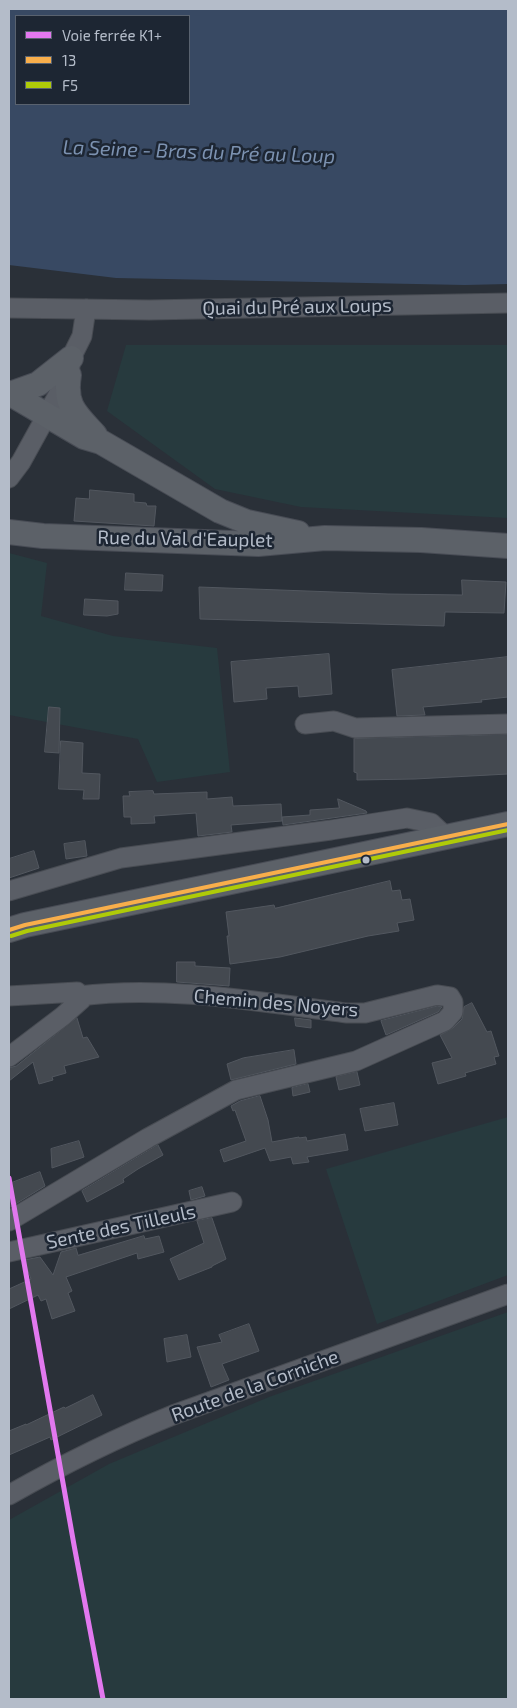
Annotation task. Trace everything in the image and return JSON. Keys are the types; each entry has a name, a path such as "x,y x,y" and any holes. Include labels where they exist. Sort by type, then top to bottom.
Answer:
{"main road":[{"path":"10,394 38,384 70,367"},
{"path":"70,367 67,388 68,397 81,422 101,442"},
{"name":"Rue du Val d'Eauplet","path":"10,394 84,436 101,442 220,511 247,522 325,538"},
{"name":"Rue du Val d'Eauplet","path":"9,532 43,536 258,544 325,538"},
{"path":"325,538 421,540 508,546"},
{"path":"17,927 508,824"}],"street":[{"name":"Quai du Pré aux Loups","path":"9,308 57,304 86,309 159,310 508,303"},
{"path":"9,478 22,462 70,367 82,336 86,309"},
{"path":"305,724 334,721 355,728 508,724"},
{"path":"9,891 121,858 406,818 431,824 447,838"},
{"name":"Chemin des Noyers","path":"9,996 77,992 79,996 152,992 227,998 347,1013 365,1013 437,995 450,997 454,1002 453,1012 445,1021 356,1061 236,1090 148,1138 9,1221"},
{"path":"9,1057 64,1016 82,999 79,996"},
{"name":"Sente des Tilleuls","path":"9,1252 232,1202"},
{"name":"Route de la Corniche","path":"9,1495 81,1456 136,1430 508,1294"}],"green space":[{"path":"126,345 508,345 508,518 301,507 215,489 107,411"},
{"path":"9,553 47,563 41,616 113,636 217,648 230,772 157,782 138,739 9,715"},
{"path":"508,1117 508,1275 377,1324 326,1169"},
{"path":"508,1312 508,1699 9,1699 9,1520 109,1464 269,1397"}],"water":[{"name":"La Seine - Bras du Pré au Loup","path":"9,9 508,9 508,284 465,285 116,278 9,265"}],"building":[{"path":"90,490 134,494 134,502 146,503 147,506 156,506 154,526 74,521 76,498 89,499"},
{"path":"126,573 163,575 162,591 125,590"},
{"path":"462,580 506,582 504,613 445,612 444,626 200,619 199,587 462,595"},
{"path":"85,599 118,601 118,614 107,616 84,615"},
{"path":"329,654 332,694 299,697 298,686 266,688 267,699 234,702 231,662"},
{"path":"508,657 508,697 481,700 482,702 423,707 425,715 397,716 392,670"},
{"path":"49,707 60,708 59,753 45,752"},
{"path":"508,735 508,774 357,780 357,773 354,772 354,739"},
{"path":"61,741 83,743 82,773 100,774 99,799 83,799 84,790 59,789"},
{"path":"153,791 154,794 207,792 207,799 232,797 233,806 281,804 282,821 231,825 232,832 198,836 196,813 154,816 155,823 131,824 131,817 124,817 123,796 130,796 129,792"},
{"path":"338,799 367,813 283,825 282,817 310,815 310,810 339,808"},
{"path":"85,841 87,856 66,859 64,844"},
{"path":"34,851 39,868 9,878 9,859"},
{"path":"390,881 392,891 400,890 402,900 410,899 414,920 397,923 399,931 368,936 280,957 230,964 226,912 274,905 275,908"},
{"path":"177,962 195,962 195,966 230,968 229,986 177,982"},
{"path":"472,1003 487,1032 491,1031 499,1056 494,1057 496,1064 465,1073 466,1076 438,1084 432,1063 452,1058 440,1035 453,1028 462,1019 464,1007"},
{"path":"438,1006 442,1007 438,1012 386,1035 381,1021"},
{"path":"77,1018 83,1038 87,1037 99,1057 64,1066 66,1073 52,1077 53,1080 39,1084 33,1062 9,1081 9,1068 16,1066"},
{"path":"295,1018 311,1020 311,1028 296,1026"},
{"path":"294,1050 296,1064 231,1080 227,1064 243,1058"},
{"path":"357,1072 360,1085 339,1090 336,1077"},
{"path":"308,1084 310,1092 293,1096 292,1088"},
{"path":"260,1096 268,1120 272,1142 299,1137 306,1137 307,1141 345,1134 348,1150 307,1157 309,1162 293,1164 291,1157 270,1161 265,1148 224,1162 220,1150 246,1141 235,1110 233,1111 231,1106 240,1101"},
{"path":"394,1103 398,1125 365,1131 360,1109"},
{"path":"79,1141 84,1157 52,1168 51,1149"},
{"path":"158,1145 163,1155 123,1179 124,1182 87,1202 82,1191"},
{"path":"40,1172 45,1186 9,1208 9,1184"},
{"path":"202,1187 205,1196 191,1200 189,1191"},
{"path":"212,1218 226,1259 212,1267 179,1280 170,1259 204,1243 197,1221"},
{"path":"144,1236 145,1239 159,1236 164,1252 138,1259 137,1253 66,1277 72,1291 68,1293 75,1311 52,1319 46,1299 41,1301 38,1295 9,1309 9,1289 31,1279 24,1260 40,1257 53,1275 61,1252 76,1248 78,1255"},
{"path":"249,1324 259,1351 222,1364 229,1380 211,1387 197,1347 222,1342 219,1335"},
{"path":"187,1335 191,1357 167,1362 164,1339"},
{"path":"93,1395 102,1415 51,1440 50,1437 9,1455 9,1431"}],"rail line":[{"name":"K1+","path":"9,1178 103,1699"}],"transit line":[{"name":"13","path":"9,930 25,925 508,824"},
{"name":"F5","path":"11,936 27,931 508,830"}]}
